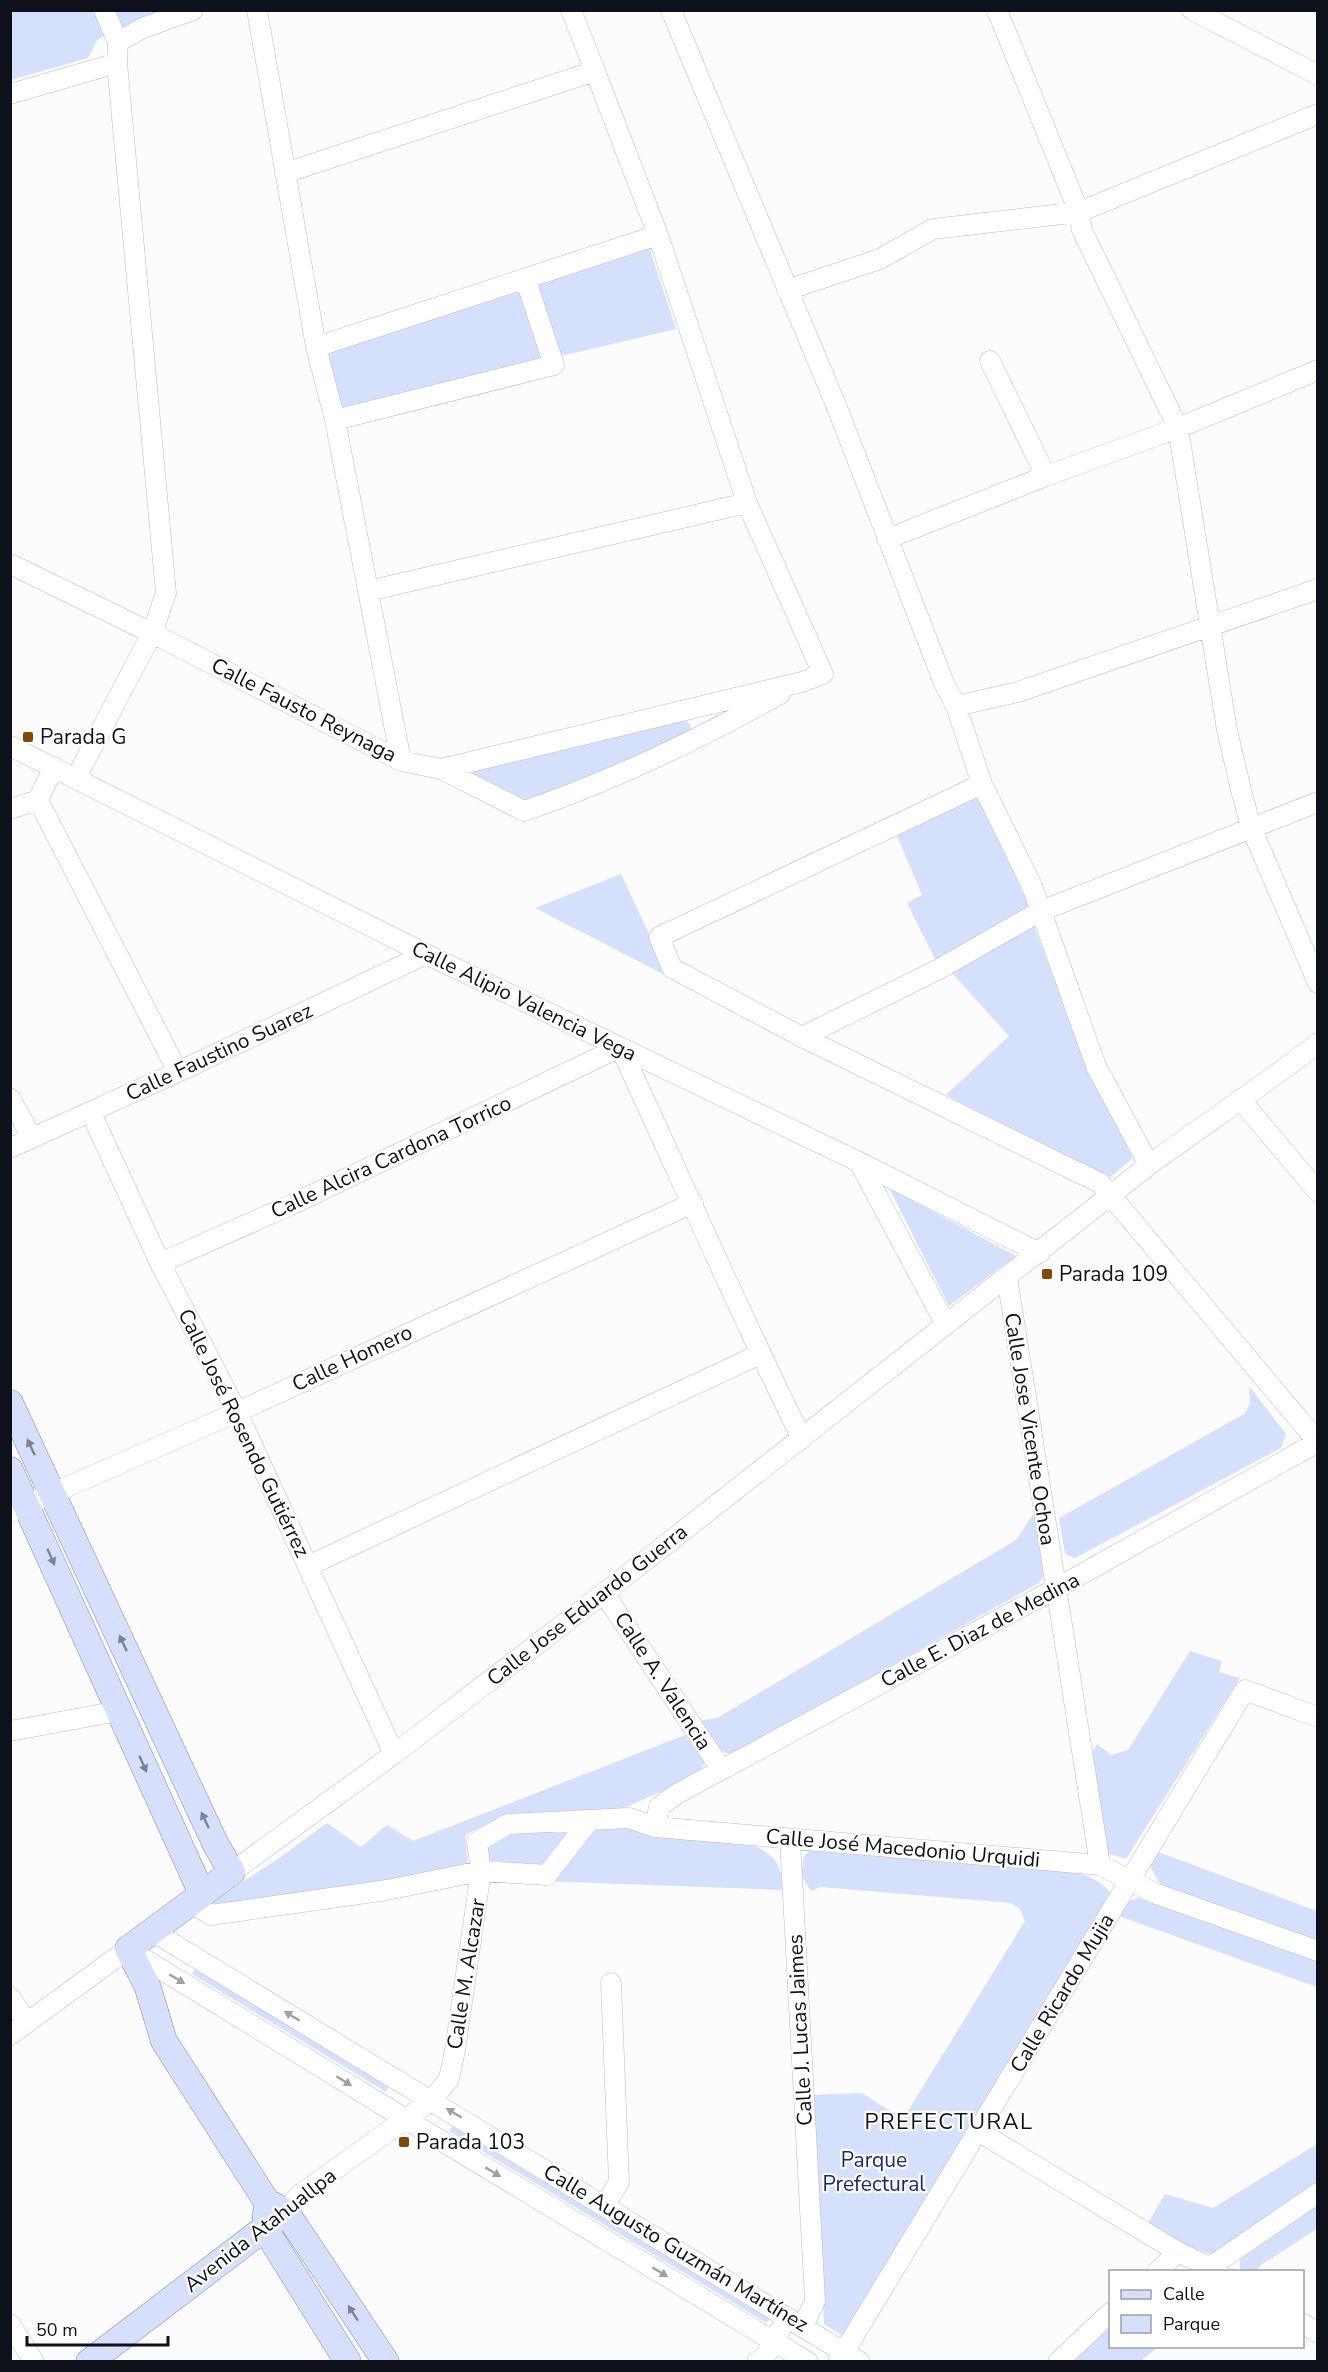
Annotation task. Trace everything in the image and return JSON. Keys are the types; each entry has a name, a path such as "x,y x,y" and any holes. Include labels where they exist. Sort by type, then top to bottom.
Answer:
{"main road":[{"path":"10,1403 216,1845 232,1872"},
{"path":"10,1470 19,1508 119,1711 196,1898"},
{"name":"Calle Jose Eduardo Guerra","path":"128,1949 232,1872"},
{"path":"128,1949 147,1985 164,2041 276,2207 386,2361"},
{"name":"Avenida Atahuallpa","path":"89,2361 265,2229 276,2207"},
{"path":"265,2229 348,2361"}],"street":[{"path":"76,778 152,633 166,593 117,63 118,42 104,10"},
{"path":"118,42 143,28 193,10"},
{"path":"257,10 316,347 335,420 401,760"},
{"path":"368,591 747,503 658,235 571,10"},
{"path":"671,10 836,405 944,683 956,706 982,784 1032,886 1096,1066 1149,1165"},
{"path":"996,10 1079,212 1082,230 1178,428 1227,730 1251,827 1317,983"},
{"path":"1192,10 1317,75"},
{"path":"10,94 117,63"},
{"path":"285,173 595,71"},
{"path":"787,290 880,259 933,229 1079,212 1317,114"},
{"path":"316,347 658,235"},
{"path":"335,420 554,365 525,279"},
{"path":"990,361 1046,476"},
{"path":"887,539 1046,476 1178,428 1317,370"},
{"name":"Calle Fausto Reynaga","path":"10,564 152,633 401,760 441,769 802,682 823,674 747,503"},
{"path":"956,706 1018,692 1317,589"},
{"path":"441,769 524,811 583,791 705,736 802,682"},
{"name":"Calle Alipio Valencia Vega","path":"10,746 426,954 859,1161 1040,1253"},
{"path":"10,809 38,800 54,767"},
{"path":"982,784 659,937 672,968 802,1037 1100,1183 1317,1442"},
{"path":"38,800 178,1072"},
{"path":"802,1037 939,969 1041,911 1317,802"},
{"name":"Calle Faustino Suarez","path":"10,1148 91,1113 426,954"},
{"path":"1111,1196 1149,1165 1240,1099 1257,1090 1317,1043"},
{"path":"620,1047 760,1354 802,1439"},
{"name":"Calle Alcira Cardona Torrico","path":"160,1263 293,1204 620,1047"},
{"path":"10,1098 32,1138"},
{"path":"1240,1099 1317,1192"},
{"name":"Calle José Rosendo Gutiérrez","path":"91,1113 160,1263 237,1412 394,1754"},
{"path":"859,1161 945,1323"},
{"name":"Calle Jose Eduardo Guerra","path":"232,1872 394,1754 604,1593 802,1439 945,1323 1040,1253 1111,1196"},
{"name":"Calle Homero","path":"19,1508 237,1412 693,1203"},
{"name":"Calle Jose Vicente Ochoa","path":"1007,1277 1100,1865"},
{"path":"308,1566 760,1354"},
{"name":"Calle E. Diaz de Medina","path":"655,1827 659,1807 675,1795 1055,1589 1317,1442"},
{"name":"Calle A. Valencia","path":"604,1593 721,1769"},
{"name":"Calle Ricardo Mujia","path":"848,2358 978,2131 1245,1690 1317,1717"},
{"path":"10,1731 119,1711"},
{"name":"Calle José Macedonio Urquidi","path":"477,1842 508,1824 629,1818 655,1827 1100,1865 1154,1893 1317,1951"},
{"path":"196,1898 211,1915 387,1890 481,1871 547,1875 589,1821"},
{"name":"Calle J. Lucas Jaimes","path":"757,2361 766,2355 774,2340 815,2301 790,1839"},
{"name":"Calle M. Alcazar","path":"432,2100 448,2079 455,2050 481,1871 477,1842"},
{"name":"Calle Augusto Guzmán Martínez","path":"152,1931 796,2321 848,2358"},
{"path":"10,2035 128,1949"},
{"name":"Calle Augusto Guzmán Martínez","path":"128,1949 808,2361"},
{"path":"605,2205 619,2182 611,1983"},
{"path":"10,1997 27,2023"},
{"name":"Avenida Atahuallpa","path":"276,2207 298,2196 432,2100"},
{"path":"978,2131 1178,2252 1215,2269 1317,2193"},
{"path":"1158,2270 1178,2252"},
{"path":"1058,2361 1109,2314"},
{"path":"10,2324 34,2361"},
{"path":"1304,2324 1317,2332"}],"green space":[{"path":"11,11 164,11 98,39 88,58 11,80"},
{"path":"649,247 676,329 340,408 328,353"},
{"path":"683,720 690,724 691,730 553,796 522,801 472,774 476,769"},
{"path":"978,791 1030,909 936,961 907,903 922,895 895,831"},
{"path":"621,874 669,977 535,908"},
{"path":"1033,923 1084,1058 1133,1158 1108,1179 946,1095 1009,1036 951,972"},
{"path":"889,1188 1016,1256 949,1306"},
{"path":"1249,1386 1286,1434 1281,1448 1075,1558 1065,1554 1059,1518 1244,1414 1250,1404"},
{"path":"1034,1513 1047,1570 1039,1583 732,1755 719,1750 699,1721 717,1718 1016,1540"},
{"path":"1190,1651 1222,1661 1219,1672 1240,1678 1126,1859 1107,1853 1088,1759 1097,1744 1111,1755 1128,1750"},
{"path":"685,1735 705,1762 699,1775 624,1808 566,1815 510,1813 465,1835 468,1865 407,1881 214,1909 208,1905 327,1823 361,1847 387,1825 413,1841"},
{"path":"632,1828 754,1845 769,1854 776,1862 784,1890 488,1879 487,1849 512,1831"},
{"name":"Parque Prefectural","path":"814,1847 1048,1867 1090,1877 1110,1892 1108,1904 843,2336 824,2324 811,2095 862,2093 903,2119 1025,1921 1020,1909 1011,1903 820,1887 811,1891 801,1875 804,1856"},
{"path":"1158,1852 1317,1911 1317,1941 1160,1884 1150,1866"},
{"path":"1139,1898 1317,1961 1317,1987 1116,1915 1127,1901"},
{"path":"196,1968 389,2086 386,2092 192,1974"},
{"path":"453,2125 771,2316 767,2323 449,2131"},
{"path":"1317,2144 1317,2182 1212,2254 1191,2248 1148,2223 1165,2194 1213,2208"},
{"path":"1317,2202 1317,2229 1261,2265 1258,2270 1240,2270 1240,2260 1245,2251"},
{"path":"1109,2327 1109,2348 1157,2348 1141,2361 1072,2362"}],"place":[{"name":"Parada G","path":"28,737"},
{"name":"Parada 109","path":"1047,1274"},
{"name":"Parada 103","path":"404,2142"}],"district":[{"name":"PREFECTURAL","path":"949,2121"}]}
